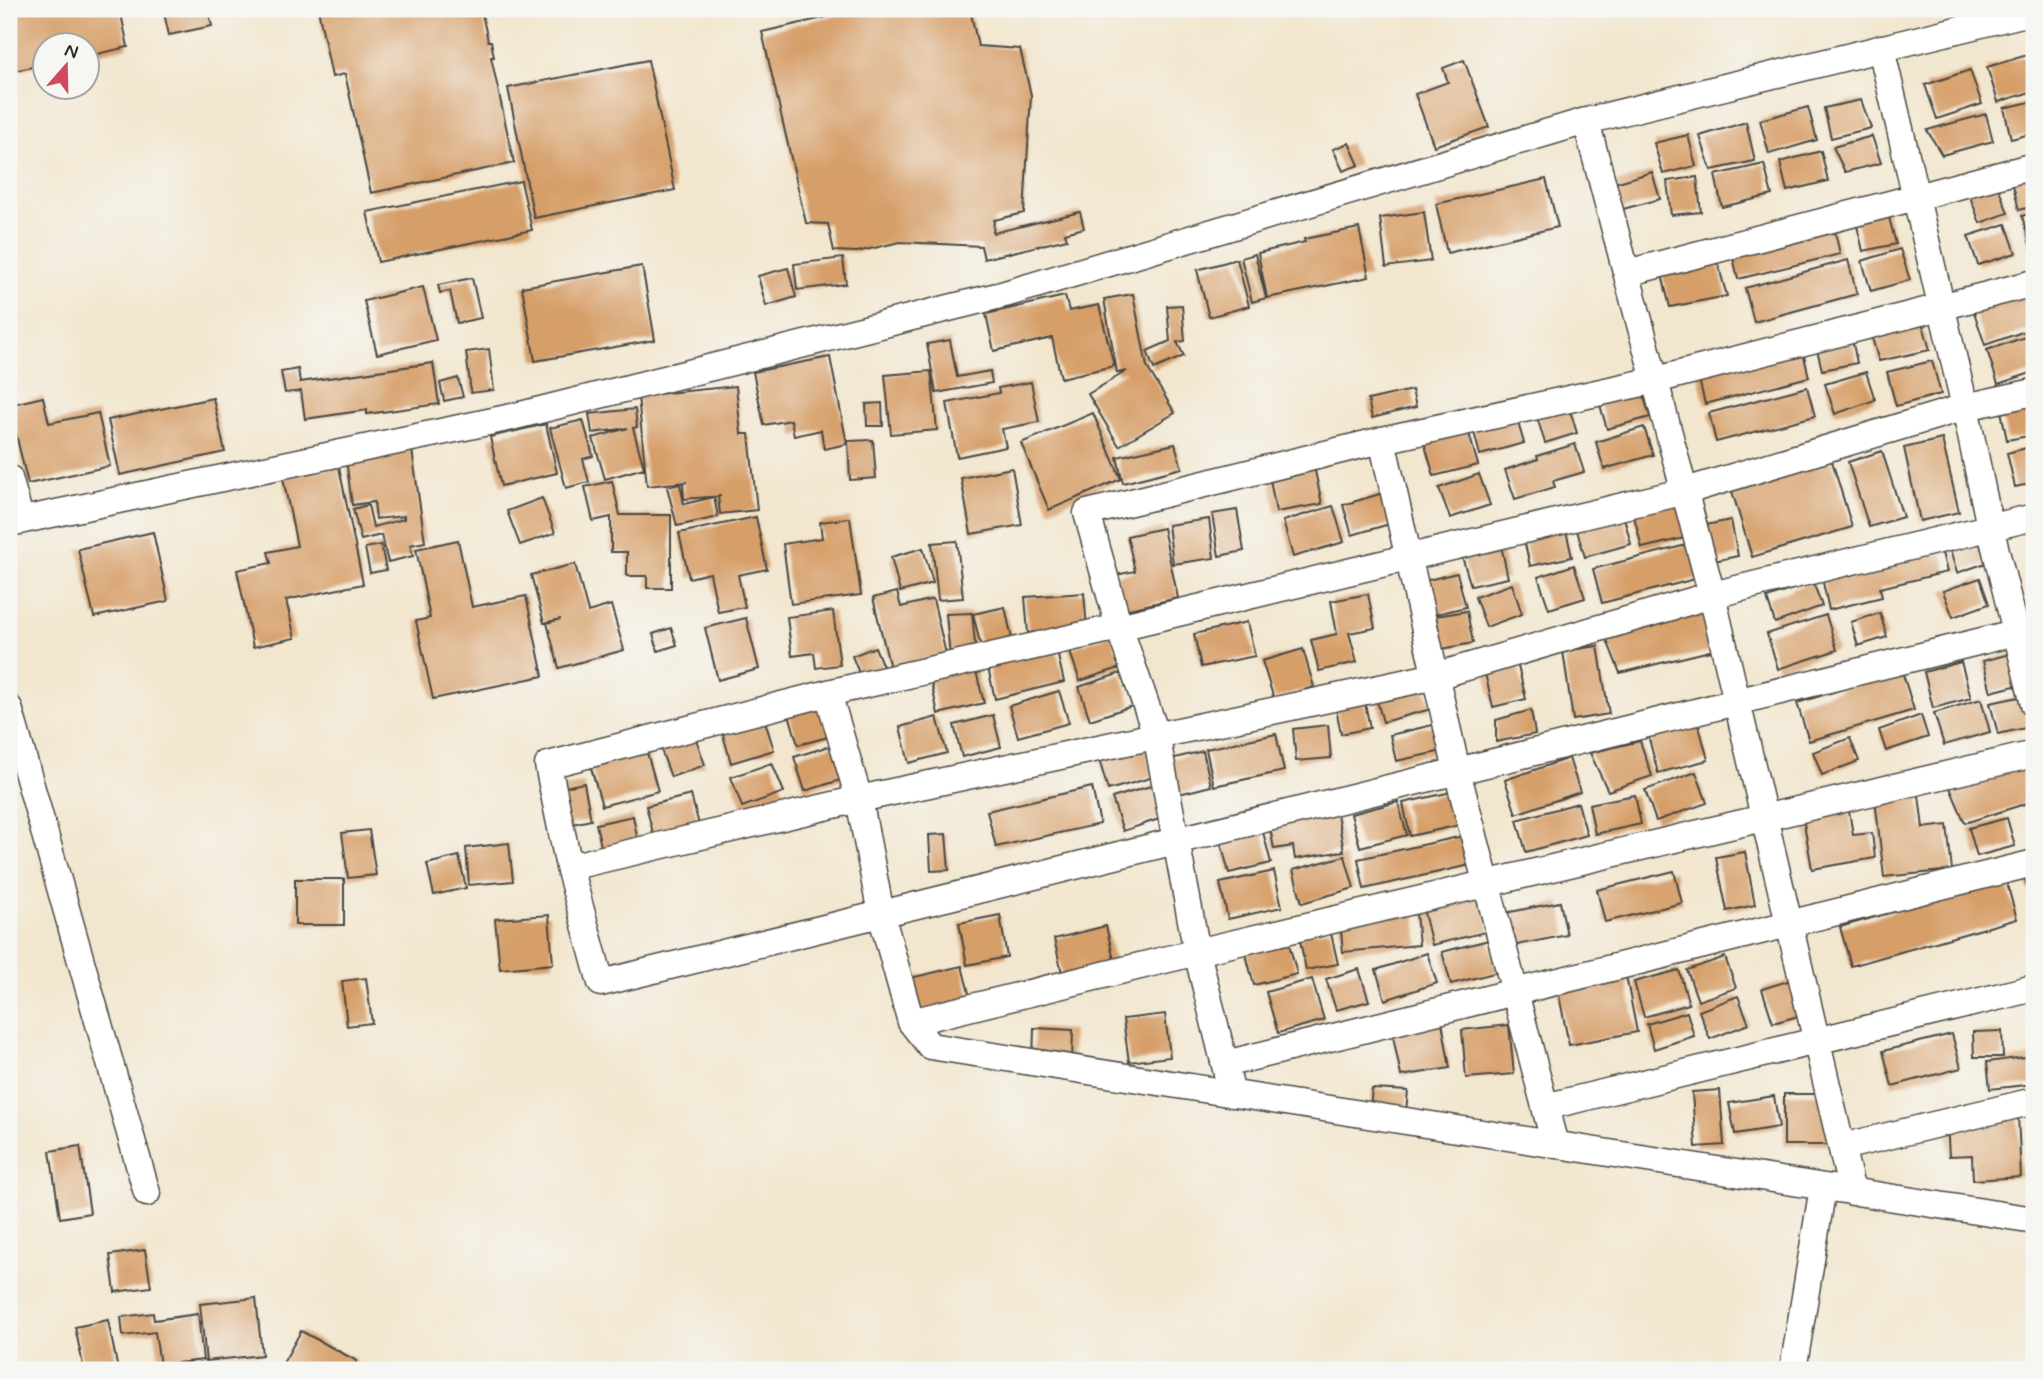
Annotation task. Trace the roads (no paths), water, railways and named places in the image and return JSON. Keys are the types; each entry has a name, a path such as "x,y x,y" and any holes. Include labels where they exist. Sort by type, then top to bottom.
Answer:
{"street":[{"path":"9,478 15,522 512,417 1005,294 1586,121 2034,11"},
{"path":"1881,48 1965,407 1990,527 2025,630 2034,704"},
{"path":"1586,121 1686,491 1852,1192"},
{"path":"1627,274 2034,166"},
{"path":"1232,1094 1197,952 1156,734 1119,627 1087,513 1382,440 1656,380 2034,284"},
{"path":"2025,630 601,983 569,867 548,765 828,693 1119,627 1686,491 1965,407 2034,392"},
{"path":"1382,440 1457,771 1555,1145"},
{"path":"569,867 859,799 1436,676 1712,596 2034,517"},
{"path":"828,693 859,799 881,914 911,1022 930,1046 2034,1220"},
{"path":"9,708 147,1193"},
{"path":"911,1022 2034,754"},
{"path":"1225,1064 2034,863"},
{"path":"1545,1107 2034,988"},
{"path":"1842,1147 2034,1101"},
{"path":"1793,1370 1823,1187"}]}
